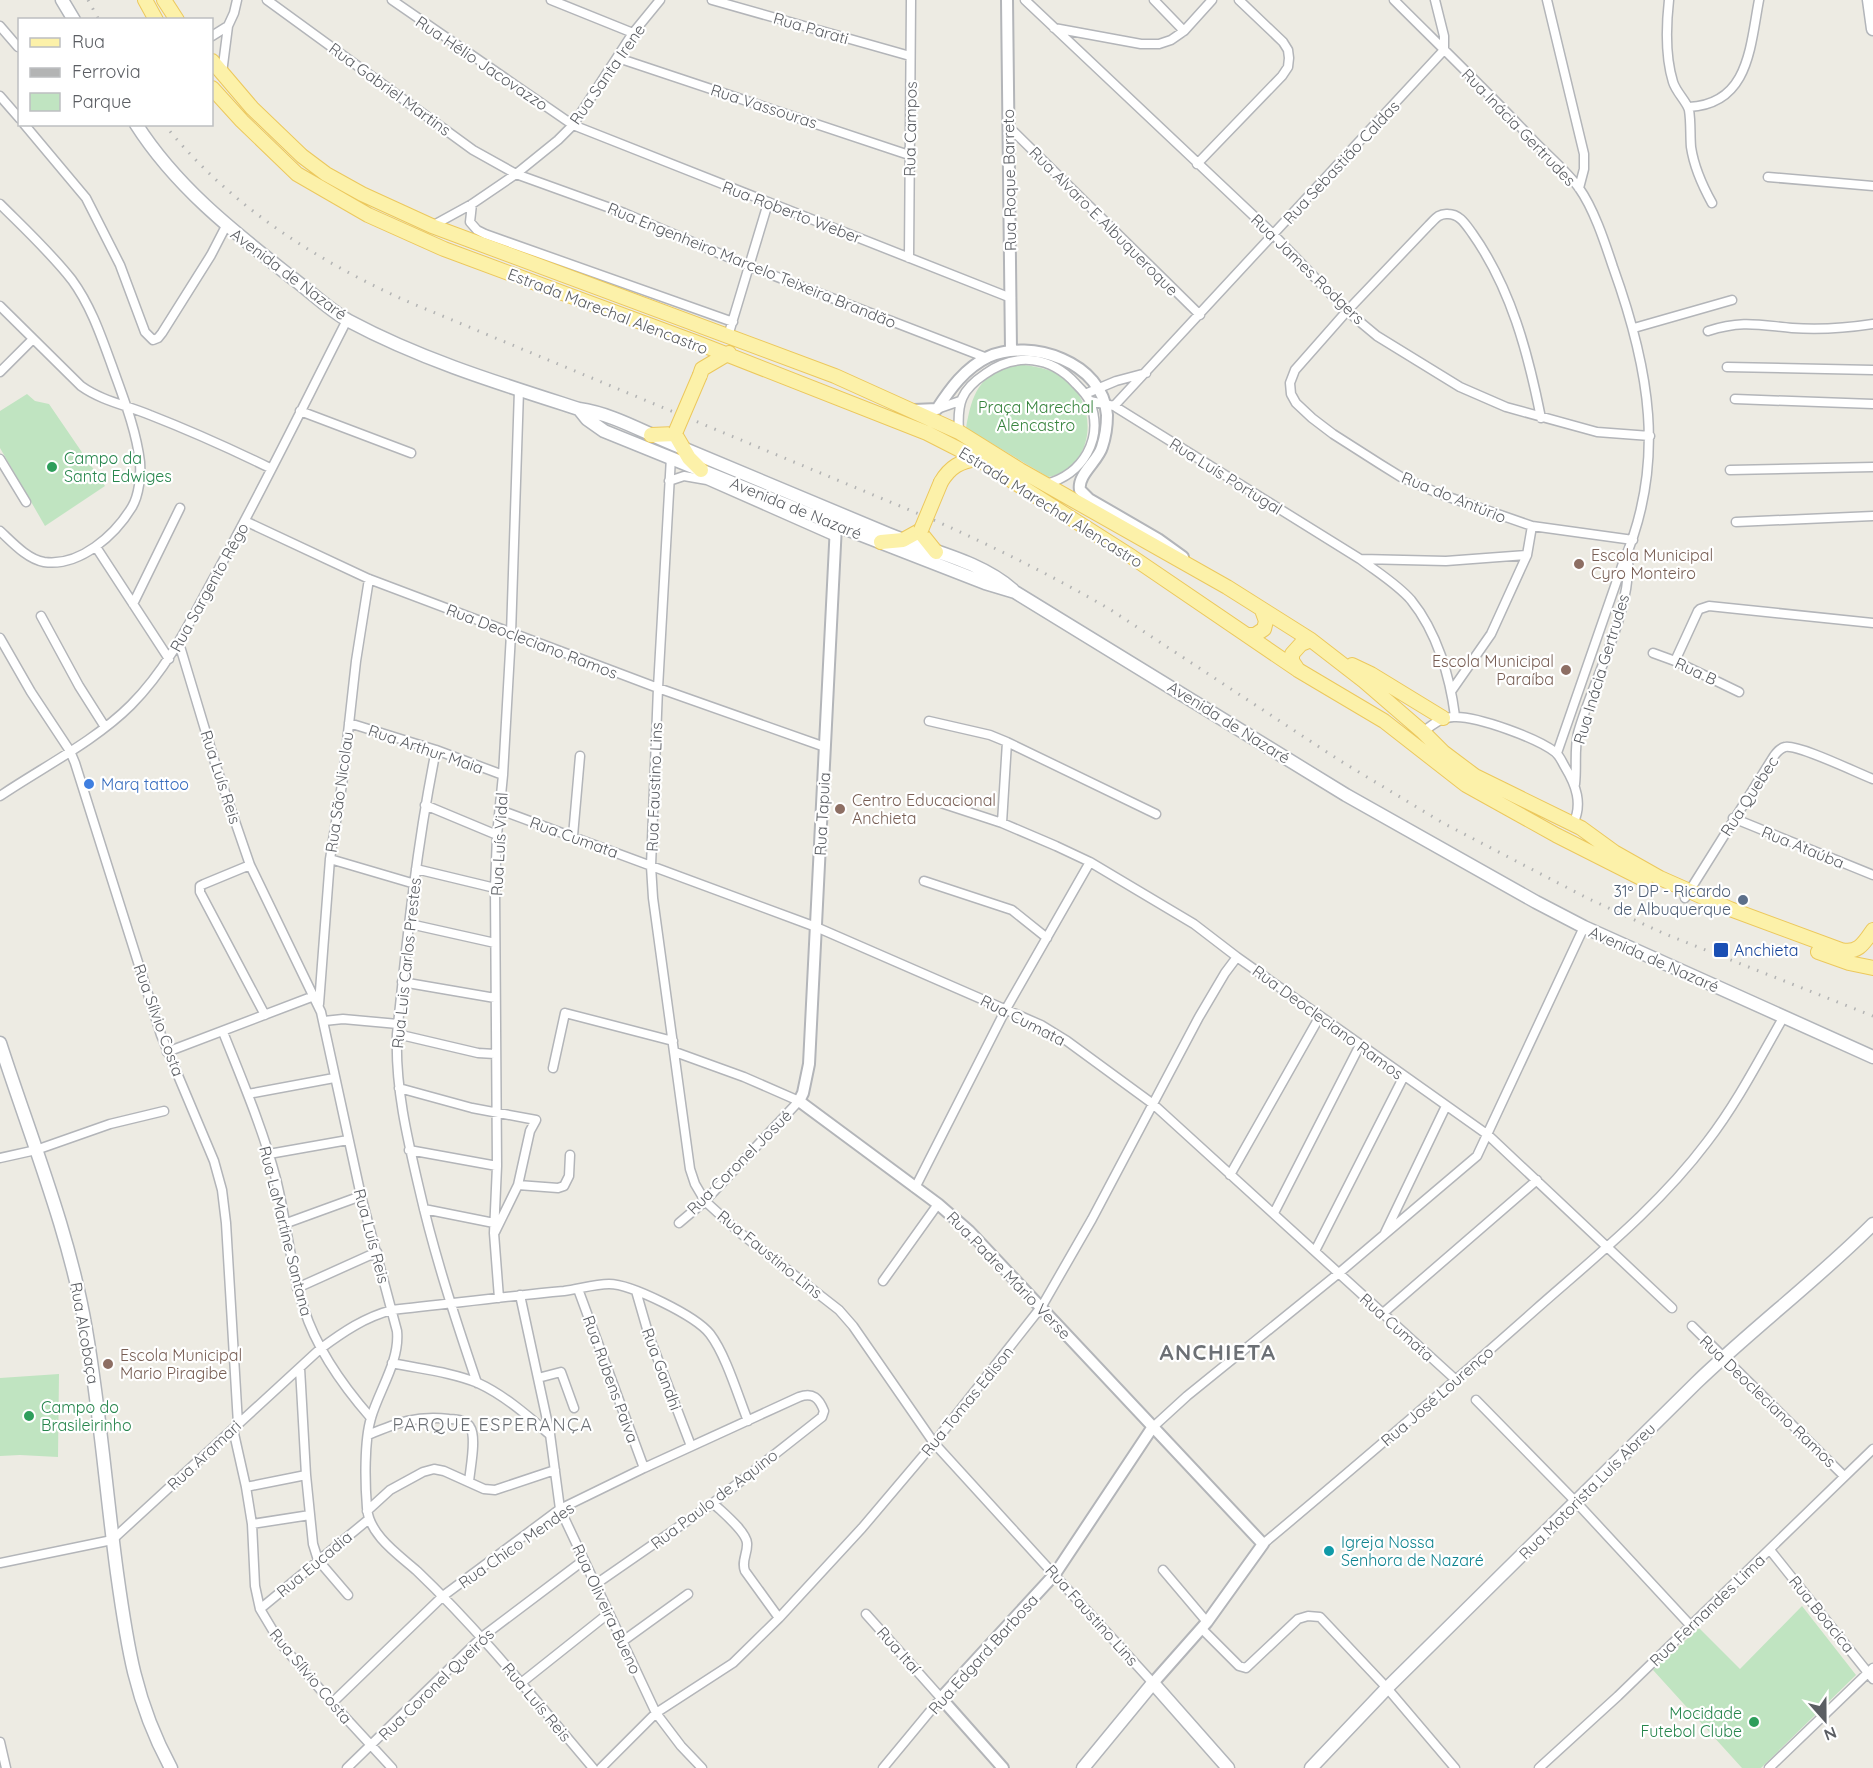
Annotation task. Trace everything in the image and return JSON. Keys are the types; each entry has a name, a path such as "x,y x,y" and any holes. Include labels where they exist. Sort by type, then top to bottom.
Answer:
{"main road":[{"path":"62,0 73,18"},
{"path":"145,0 155,18"},
{"path":"164,0 176,18"},
{"path":"1869,0 1873,29"},
{"name":"Estrada Marechal Alencastro","path":"216,67 270,126 302,156 326,174 394,211 835,376 959,432 1020,470 1197,569 1311,640 1334,656 1443,752 1475,776 1574,824 1626,860 1687,895 1804,938 1851,952 1859,948 1873,930"},
{"name":"Estrada Marechal Alencastro","path":"213,89 242,121 297,174 368,215 444,249 694,342 927,433 978,459 1132,557 1298,670 1384,721 1466,785 1556,835 1687,895 1839,960 1873,968"},
{"name":"Avenida de Nazaré","path":"137,126 145,139 180,181 226,226 347,320 426,357 519,390 579,409 605,414 651,435 676,452"},
{"path":"694,342 701,372"},
{"path":"701,470 676,452 675,433 701,372 724,355 743,350 767,350"},
{"name":"Avenida de Nazaré","path":"579,409 587,419 604,431 676,452 977,567 1346,795 1464,862 1584,927 1873,1057"},
{"path":"651,435 675,433"},
{"path":"881,542 903,540 921,531 941,482 953,466 978,459"},
{"name":"Avenida de Nazaré","path":"701,470 836,531 881,542 984,583 1015,592"},
{"path":"921,531 936,552"},
{"path":"1247,635 1255,635 1264,629 1266,621 1262,610"},
{"path":"1298,670 1292,661 1292,654 1301,644 1311,640"},
{"path":"1334,656 1449,717"},
{"path":"1556,835 1566,832 1574,824"},
{"name":"Rua Alcobaça","path":"0,1043 73,1270 86,1327 112,1540 132,1670 146,1711 171,1768"},
{"name":"Rua Motorista Luís Abreu","path":"1311,1768 1387,1688 1723,1356 1795,1297 1873,1224"},
{"name":"Rua José Lourenço","path":"1083,1768 1153,1683"},
{"name":"Rua Faustino Lins","path":"1153,1683 1228,1768"}],"street":[{"path":"216,67 237,0"},
{"name":"Rua Gabriel Martins","path":"267,0 473,150 516,174"},
{"name":"Rua Hélio Jacovazzo","path":"392,0 573,125"},
{"path":"551,0 633,33"},
{"name":"Rua Santa Irene","path":"432,226 472,204 516,174 558,140 573,125 633,33 660,0"},
{"name":"Rua Parati","path":"712,0 910,56"},
{"name":"Rua Campos","path":"909,258 911,0"},
{"name":"Rua Roque Barreto","path":"1007,0 1011,355"},
{"name":"Rua James Rodgers","path":"1025,0 1274,235 1347,311 1377,336 1460,387 1506,407 1597,432 1650,436"},
{"path":"1155,0 1184,31"},
{"path":"1054,28 1141,44 1159,44 1171,40 1184,31 1212,0"},
{"path":"1197,164 1288,67 1288,50 1262,20 1239,0"},
{"name":"Rua Inácia Gertrudes","path":"1394,0 1579,188 1601,232 1634,328 1645,381 1650,436 1643,505 1633,540 1557,753"},
{"path":"1435,0 1444,50"},
{"path":"1548,0 1584,154 1584,169 1579,188"},
{"path":"1668,0 1667,42 1670,68 1677,91 1689,107 1696,169 1712,203"},
{"path":"1689,107 1706,106 1722,99 1737,85 1745,69 1759,0"},
{"path":"0,26 18,47"},
{"path":"213,35 228,26"},
{"name":"Rua Sebastião Caldas","path":"1110,405 1146,373 1444,50"},
{"name":"Rua Vassouras","path":"618,58 909,155"},
{"path":"0,96 18,117"},
{"name":"Rua Roberto Weber","path":"573,125 1011,298"},
{"path":"26,126 86,198 120,265 145,332 153,340 162,333 226,226"},
{"name":"Rua Alvaro E Albuqueroque","path":"1008,126 1200,315"},
{"name":"Rua Engenheiro Marcelo Teixeira Brandão","path":"516,174 624,213 749,266 987,358"},
{"path":"1768,177 1873,186"},
{"path":"728,336 768,203"},
{"path":"472,204 470,222 477,230 485,234 733,322"},
{"path":"0,531 30,556 42,562 59,562 96,547 111,533 133,505 140,482 140,463 126,405 97,325 84,298 71,279 1,206"},
{"path":"1347,311 1439,215 1446,213 1459,217 1484,250 1519,327 1541,418"},
{"path":"1634,328 1732,300"},
{"path":"0,306 81,386 102,398 126,405 270,468"},
{"name":"Rua do Antúrio","path":"1347,311 1295,370 1290,383 1291,394 1296,403 1312,418 1401,477 1440,494 1532,526 1633,540"},
{"name":"Rua Sargento Rêgo","path":"0,795 105,727 131,706 169,659 245,521 347,320"},
{"path":"1708,331 1728,324 1746,323 1794,328 1831,328 1873,324"},
{"path":"0,372 33,339"},
{"path":"937,409 964,373 987,358 1035,351 1064,359 1087,376 1110,405"},
{"path":"1011,355 1056,366 1067,374 1087,398 1094,419 1090,447 1082,462 1062,480 1046,484"},
{"path":"912,410 937,409 960,401 978,378 1011,355"},
{"path":"1727,367 1873,370"},
{"path":"1087,398 1097,389 1146,373"},
{"name":"Rua Luís Vidal","path":"499,1298 494,1233 497,1166 495,888 511,634 519,390"},
{"name":"Rua Luís Portugal","path":"1087,398 1110,405 1360,559 1396,586 1410,600 1424,620 1443,662 1452,690 1449,717"},
{"path":"1735,399 1873,404"},
{"path":"959,432 960,401"},
{"name":"Estrada Marechal Alencastro","path":"1110,405 1102,446 1096,459 1079,482 1080,490 1089,499 1166,544 1197,569"},
{"path":"300,411 411,453"},
{"name":"Rua Faustino Lins","path":"676,452 669,482 651,866 653,898 690,1169 694,1184 705,1201 739,1232 839,1310 853,1326 934,1443 1153,1683"},
{"path":"0,459 26,502"},
{"path":"1730,470 1873,467"},
{"name":"Avenida de Nazaré","path":"669,482 684,476 706,480 836,531"},
{"path":"133,604 180,508"},
{"path":"1736,522 1873,516"},
{"name":"Rua Deocleciano Ramos","path":"245,521 369,579 511,634 825,747"},
{"path":"1452,690 1491,634 1527,555 1532,526"},
{"name":"Rua Tapuia","path":"799,1101 804,1093 809,1064 836,531"},
{"path":"96,547 169,659"},
{"name":"Rua Inácia Gertrudes","path":"1574,824 1578,807 1575,784 1577,738 1624,597 1628,576 1628,554"},
{"path":"1360,559 1446,561 1527,555"},
{"name":"Rua São Nicolau","path":"319,1006 330,859 369,579"},
{"path":"1612,594 1624,597"},
{"path":"1675,661 1698,611 1709,606 1873,623"},
{"path":"41,616 79,686 105,727"},
{"name":"Rua Sílvio Costa","path":"0,638 31,692 70,751 87,796 116,896 167,1052 214,1161 222,1190 226,1223 236,1426 252,1524 255,1586 260,1609 281,1644 332,1704 392,1768"},
{"name":"Rua Luís Reis","path":"179,643 216,766 250,865 319,1006 324,1021 334,1078 361,1196 392,1310 398,1338 392,1363 371,1418 368,1435 368,1515 375,1530 386,1543 443,1596 482,1637 593,1768"},
{"name":"Rua B","path":"1653,653 1675,661 1739,692"},
{"path":"1423,732 1449,717 1478,721 1522,735 1557,753 1575,784"},
{"path":"929,721 981,733 1007,742 1156,814"},
{"name":"Rua Arthur Maia","path":"349,723 436,750 503,775"},
{"path":"1002,823 1007,742"},
{"name":"Rua Quebec","path":"1687,895 1733,818 1774,756 1786,747 1801,750 1873,779"},
{"name":"Rua Luis Carlos Prestes","path":"436,750 416,869 397,1029 396,1064 409,1150 423,1209 450,1304 477,1383"},
{"path":"573,836 580,756"},
{"name":"Rua Deocleciano Ramos","path":"941,803 1002,823 1090,862 1194,924 1488,1135 1672,1308"},
{"path":"425,805 497,835"},
{"name":"Rua Cumata","path":"500,810 816,927 1041,1025 1153,1104 1456,1380"},
{"name":"Rua Ataúba","path":"1733,818 1873,875"},
{"path":"330,859 415,884"},
{"path":"915,1188 1006,1009 1090,862"},
{"path":"250,865 204,884 200,892 265,1015"},
{"path":"416,869 495,888"},
{"path":"924,881 1012,910 1047,938"},
{"path":"410,924 495,944"},
{"name":"Rua Edgard Barbosa","path":"883,1768 941,1698 1054,1574 1152,1428 1194,1390 1339,1274 1472,1161 1488,1135 1584,927"},
{"name":"Rua Tomas Edison","path":"601,1768 656,1713 733,1663 779,1618 862,1528 934,1443 1042,1306 1092,1219 1199,1017 1237,957"},
{"path":"402,982 495,998"},
{"path":"167,1052 314,996"},
{"path":"553,1068 566,1013 674,1041"},
{"path":"1230,1175 1320,1016"},
{"name":"Rua José Lourenço","path":"1153,1683 1204,1625 1263,1544 1456,1380 1608,1246 1673,1183 1707,1142 1732,1106 1783,1018"},
{"path":"324,1021 343,1019 397,1029 478,1053 495,1054"},
{"name":"Rua LaMartine Santana","path":"223,1032 269,1154 281,1201 297,1288 304,1310 320,1349 371,1418"},
{"path":"1274,1213 1360,1045"},
{"name":"Rua Padre Mário Verse","path":"675,1052 744,1077 799,1101 938,1204 969,1231 1042,1306 1152,1428 1263,1544"},
{"path":"1315,1251 1404,1076"},
{"path":"248,1094 334,1078"},
{"path":"399,1088 453,1103 536,1120 530,1131 518,1185 494,1233"},
{"name":"Rua Coronel Josué","path":"679,1223 705,1201 799,1101"},
{"path":"1383,1236 1446,1106"},
{"path":"0,1158 36,1150 110,1124 164,1112"},
{"path":"269,1154 348,1140"},
{"path":"409,1150 497,1166"},
{"path":"518,1185 558,1188 564,1186 569,1176 570,1155"},
{"path":"1382,1314 1537,1180"},
{"path":"284,1224 361,1196"},
{"path":"883,1281 938,1204"},
{"path":"423,1209 494,1223"},
{"path":"297,1288 377,1252"},
{"name":"Rua Aramari","path":"112,1540 320,1349 349,1328 377,1314 392,1310 609,1284 636,1291 685,1314 701,1324 710,1334 719,1349 748,1421"},
{"name":"Rua Rubens Paiva","path":"578,1289 644,1468"},
{"name":"Rua Gandhi","path":"636,1291 649,1336 691,1446"},
{"name":"Rua Oliveira Bueno","path":"520,1295 550,1434 560,1509 656,1713 681,1746 702,1768"},
{"name":"Rua Deocleciano Ramos","path":"1692,1326 1844,1476"},
{"path":"392,1363 457,1376 477,1383 498,1394 550,1434"},
{"path":"300,1368 306,1475 313,1544 318,1560 348,1595"},
{"path":"538,1378 561,1372 574,1408"},
{"name":"Rua Chico Mendes","path":"332,1704 443,1596 560,1509 691,1446 806,1395 818,1398 823,1407"},
{"path":"1476,1400 1576,1502 1691,1626"},
{"name":"Rua Paulo de Aquino","path":"596,1584 713,1503 822,1418 823,1407"},
{"path":"368,1435 412,1418 428,1417 465,1422 470,1427 473,1436 469,1482"},
{"name":"Rua Fernandes Lima","path":"1539,1768 1691,1626 1873,1449"},
{"name":"Rua Eucadia","path":"260,1609 368,1515 390,1490 423,1472 444,1471 484,1489 495,1490 555,1470"},
{"path":"246,1487 306,1475"},
{"path":"713,1503 746,1538 747,1547 743,1566 745,1571 779,1618"},
{"path":"252,1524 310,1515"},
{"path":"0,1563 112,1540"},
{"name":"Rua Boacica","path":"1770,1550 1872,1673"},
{"name":"Rua Coronel Queirós","path":"347,1768 482,1637 584,1560"},
{"path":"1163,1570 1204,1625 1239,1666 1246,1668 1298,1619 1308,1616 1322,1619 1387,1688 1455,1768"},
{"path":"623,1641 688,1594"},
{"path":"521,1683 609,1613"},
{"name":"Rua Itaí","path":"866,1614 1003,1768"},
{"path":"1769,1768 1872,1673"},
{"path":"0,1742 6,1768"}],"green space":[{"name":"Praça Marechal Alencastro","path":"1015,364 1041,368 1059,375 1076,390 1083,404 1087,419 1087,434 1083,449 1075,462 1064,471 1048,477 966,428 971,405 979,387 993,373"},
{"name":"Campo da Santa Edwiges","path":"27,394 35,401 49,404 105,486 45,526 0,448 0,411"},
{"name":"Campo do Brasileirinho","path":"59,1374 58,1457 0,1456 0,1378"},
{"name":"Mocidade Futebol Clube","path":"1802,1606 1856,1675 1761,1768 1742,1768 1653,1670 1699,1628 1740,1669"}],"railway":[{"path":"88,0 98,18"},
{"path":"166,126 189,153 244,204 305,247 370,284 936,521 1003,552 1111,610 1339,760 1443,823 1587,898 1665,934 1873,1016"}],"place":[{"name":"Campo da Santa Edwiges","path":"52,467"},
{"name":"Escola Municipal Cyro Monteiro","path":"1579,564"},
{"name":"Escola Municipal Paraíba","path":"1566,670"},
{"name":"Marq tattoo","path":"89,784"},
{"name":"Centro Educacional Anchieta","path":"840,809"},
{"name":"31º DP - Ricardo de Albuquerque","path":"1743,900"},
{"name":"Anchieta","path":"1721,950"},
{"name":"Escola Municipal Mario Piragibe","path":"108,1364"},
{"name":"Campo do Brasileirinho","path":"29,1416"},
{"name":"Igreja Nossa Senhora de Nazaré","path":"1329,1551"},
{"name":"Mocidade Futebol Clube","path":"1754,1722"}],"district":[{"name":"ANCHIETA","path":"1218,1352"},
{"name":"PARQUE ESPERANÇA","path":"493,1425"}]}
